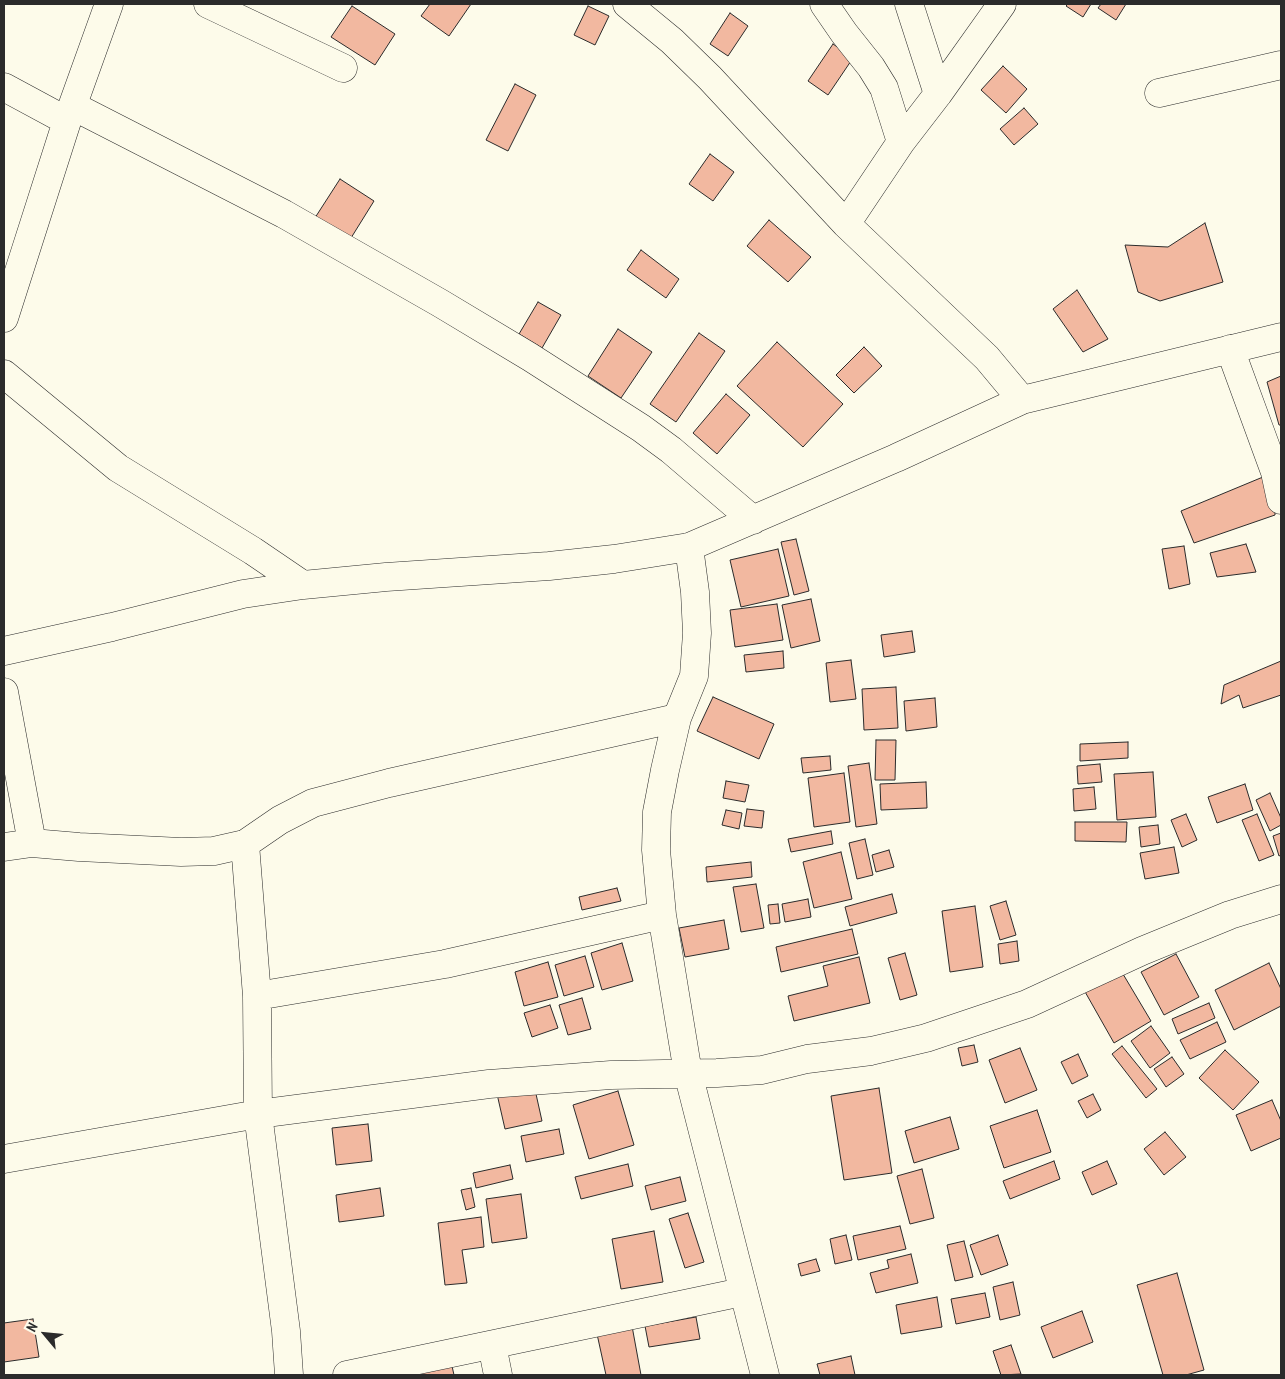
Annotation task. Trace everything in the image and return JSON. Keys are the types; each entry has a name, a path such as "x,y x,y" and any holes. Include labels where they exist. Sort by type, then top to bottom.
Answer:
{"street":[{"path":"6,304 70,113 110,4"},
{"path":"208,4 343,68"},
{"path":"628,4 672,41 710,78 846,224 987,358 1022,400"},
{"path":"824,4 844,34 872,67 884,88 901,142"},
{"path":"909,4 938,94"},
{"path":"846,224 901,142 938,94 1002,4"},
{"path":"1158,93 1281,65"},
{"path":"4,87 70,113 284,214 440,303 522,352 641,428 672,450 753,520"},
{"path":"4,651 112,627 234,596 303,585 386,577 550,566 614,559 689,547 896,458 1022,400 1281,337"},
{"path":"1230,349 1275,472 1281,500"},
{"path":"4,374 118,468 253,550 303,585"},
{"path":"689,547 695,592 697,633 694,676 677,718 665,770 657,812 656,850 662,915 688,1073 742,1292 765,1375"},
{"path":"4,692 32,842"},
{"path":"4,847 32,842 80,847 181,852 214,851 245,844 280,820 314,804 389,783 677,718"},
{"path":"245,844 257,996 258,1114 286,1331 289,1375"},
{"path":"4,1159 258,1114 489,1084 611,1075 762,1070 807,1059 871,1051 926,1038 1027,1004 1150,947 1230,915 1281,899"},
{"path":"257,996 445,964 662,915"},
{"path":"347,1375 742,1292"},
{"path":"492,1345 498,1375"}],"building":[{"path":"430,4 471,4 449,36 421,16"},
{"path":"1068,4 1091,4 1083,17 1066,6"},
{"path":"1101,4 1126,4 1116,20 1098,8"},
{"path":"352,6 395,34 375,65 331,37"},
{"path":"588,6 609,16 595,45 574,35"},
{"path":"730,13 748,26 728,56 710,44"},
{"path":"833,44 853,58 828,95 808,81"},
{"path":"1003,66 1027,89 1006,113 981,90"},
{"path":"515,84 536,95 508,151 486,140"},
{"path":"1024,108 1038,124 1014,145 1000,129"},
{"path":"710,154 734,172 713,201 689,184"},
{"path":"340,179 374,201 346,246 311,224"},
{"path":"769,220 811,257 788,282 747,246"},
{"path":"1205,223 1223,282 1160,301 1138,292 1125,245 1168,247"},
{"path":"641,250 679,279 666,298 627,270"},
{"path":"1077,290 1108,339 1083,352 1053,309"},
{"path":"538,302 561,315 542,348 519,334"},
{"path":"618,329 652,352 621,398 588,376"},
{"path":"699,333 725,351 676,422 650,404"},
{"path":"777,342 843,404 803,447 737,386"},
{"path":"864,347 882,366 854,393 836,375"},
{"path":"1281,376 1281,425 1279,425 1267,382"},
{"path":"726,394 750,415 717,454 693,433"},
{"path":"1275,472 1275,515 1194,543 1181,511"},
{"path":"796,539 809,591 794,595 781,542"},
{"path":"1246,544 1256,572 1217,577 1210,553"},
{"path":"1184,546 1190,584 1169,589 1162,549"},
{"path":"778,549 789,596 741,607 730,560"},
{"path":"811,599 820,641 791,648 782,605"},
{"path":"777,604 783,640 735,647 730,610"},
{"path":"912,631 915,652 884,657 881,635"},
{"path":"783,651 784,668 746,672 744,655"},
{"path":"851,660 856,699 830,702 826,663"},
{"path":"1281,661 1281,695 1243,708 1239,695 1221,704 1224,685"},
{"path":"896,687 898,728 864,730 862,689"},
{"path":"713,697 774,724 759,759 697,731"},
{"path":"935,698 937,727 906,731 904,701"},
{"path":"876,740 896,740 895,780 875,780"},
{"path":"1128,742 1128,758 1080,761 1080,744"},
{"path":"830,756 831,770 803,773 801,758"},
{"path":"869,763 877,824 856,827 848,766"},
{"path":"1100,764 1102,782 1078,784 1077,766"},
{"path":"1153,772 1156,817 1117,820 1114,774"},
{"path":"844,773 850,822 814,827 808,778"},
{"path":"726,781 749,785 745,802 723,798"},
{"path":"926,782 927,808 881,810 880,784"},
{"path":"1245,784 1253,810 1217,823 1208,797"},
{"path":"1094,787 1096,809 1074,811 1073,789"},
{"path":"1270,793 1281,818 1281,825 1270,831 1256,800"},
{"path":"747,809 764,811 762,828 744,826"},
{"path":"726,810 742,813 739,829 722,825"},
{"path":"1186,814 1197,840 1182,847 1171,820"},
{"path":"1257,814 1274,855 1259,861 1242,820"},
{"path":"1075,822 1127,822 1126,842 1075,841"},
{"path":"1158,825 1160,844 1141,847 1139,827"},
{"path":"831,831 833,844 791,852 788,839"},
{"path":"1281,833 1281,855 1279,856 1273,836"},
{"path":"865,839 873,875 857,879 849,843"},
{"path":"1174,847 1179,873 1145,879 1140,853"},
{"path":"889,850 894,867 876,872 872,855"},
{"path":"841,852 852,899 814,908 803,862"},
{"path":"751,862 752,877 707,882 706,867"},
{"path":"756,884 764,928 741,932 733,887"},
{"path":"617,888 621,901 582,910 579,897"},
{"path":"892,894 897,913 850,926 845,907"},
{"path":"808,899 811,917 785,922 782,904"},
{"path":"1006,901 1016,935 1000,940 990,906"},
{"path":"778,904 780,923 770,924 768,905"},
{"path":"975,906 983,967 950,972 942,911"},
{"path":"724,920 729,949 685,957 679,928"},
{"path":"852,929 858,954 781,972 776,947"},
{"path":"1017,941 1019,961 1000,964 998,944"},
{"path":"622,943 633,981 602,990 591,953"},
{"path":"905,953 917,995 900,1000 888,958"},
{"path":"1176,954 1199,997 1164,1015 1141,972"},
{"path":"585,956 594,987 564,996 555,965"},
{"path":"859,957 870,1003 794,1021 788,996 828,986 823,966"},
{"path":"548,962 558,997 524,1006 515,972"},
{"path":"1269,963 1281,989 1281,1006 1234,1030 1215,990"},
{"path":"1120,969 1151,1021 1114,1043 1084,990"},
{"path":"582,998 591,1029 568,1035 559,1005"},
{"path":"1209,1003 1215,1018 1178,1034 1172,1019"},
{"path":"550,1005 558,1028 532,1037 524,1013"},
{"path":"1217,1022 1226,1042 1190,1059 1180,1040"},
{"path":"1151,1026 1170,1053 1150,1068 1131,1041"},
{"path":"974,1045 978,1062 962,1066 958,1048"},
{"path":"1122,1046 1157,1089 1146,1098 1112,1054"},
{"path":"1020,1048 1037,1090 1005,1103 989,1060"},
{"path":"1225,1050 1259,1082 1233,1110 1199,1078"},
{"path":"1078,1054 1088,1076 1072,1084 1061,1062"},
{"path":"1172,1057 1184,1074 1166,1087 1154,1069"},
{"path":"534,1085 542,1121 505,1129 497,1094"},
{"path":"879,1088 892,1173 844,1180 831,1096"},
{"path":"618,1091 634,1145 589,1159 573,1105"},
{"path":"1093,1094 1101,1110 1087,1118 1078,1101"},
{"path":"1272,1100 1281,1121 1281,1138 1251,1151 1236,1115"},
{"path":"1037,1110 1051,1152 1004,1168 990,1126"},
{"path":"950,1117 959,1149 914,1163 905,1131"},
{"path":"368,1124 372,1161 336,1165 332,1128"},
{"path":"559,1129 564,1154 526,1162 521,1136"},
{"path":"1165,1132 1186,1157 1164,1175 1144,1149"},
{"path":"1054,1161 1060,1179 1010,1199 1003,1181"},
{"path":"1107,1161 1117,1184 1092,1195 1082,1172"},
{"path":"628,1164 633,1186 581,1199 575,1177"},
{"path":"510,1165 513,1179 476,1188 473,1173"},
{"path":"922,1169 934,1218 910,1224 897,1176"},
{"path":"680,1177 686,1201 651,1210 645,1186"},
{"path":"380,1188 384,1216 339,1222 336,1195"},
{"path":"471,1188 475,1207 466,1210 461,1190"},
{"path":"521,1194 527,1238 492,1243 486,1199"},
{"path":"688,1213 704,1262 685,1268 669,1219"},
{"path":"481,1217 484,1247 462,1250 467,1283 445,1285 438,1223"},
{"path":"900,1226 906,1249 858,1260 853,1236"},
{"path":"654,1231 663,1282 621,1289 612,1239"},
{"path":"846,1235 852,1260 835,1264 830,1239"},
{"path":"998,1235 1008,1265 981,1275 970,1245"},
{"path":"964,1241 973,1277 955,1281 947,1245"},
{"path":"911,1254 918,1283 876,1293 870,1273 889,1268 887,1260"},
{"path":"816,1259 820,1271 801,1276 798,1264"},
{"path":"1177,1273 1204,1370 1186,1375 1163,1375 1137,1285"},
{"path":"1013,1282 1020,1315 1000,1320 993,1287"},
{"path":"985,1293 990,1317 956,1324 951,1299"},
{"path":"937,1297 942,1327 901,1334 896,1305"},
{"path":"1082,1311 1093,1342 1053,1358 1041,1327"},
{"path":"696,1317 700,1339 649,1347 645,1326"},
{"path":"33,1319 39,1357 4,1362 4,1323"},
{"path":"632,1326 641,1375 606,1375 597,1334"},
{"path":"1011,1345 1021,1374 1001,1375 993,1351"},
{"path":"851,1356 855,1375 820,1375 817,1364"},
{"path":"450,1357 454,1375 418,1375 416,1364"}]}
